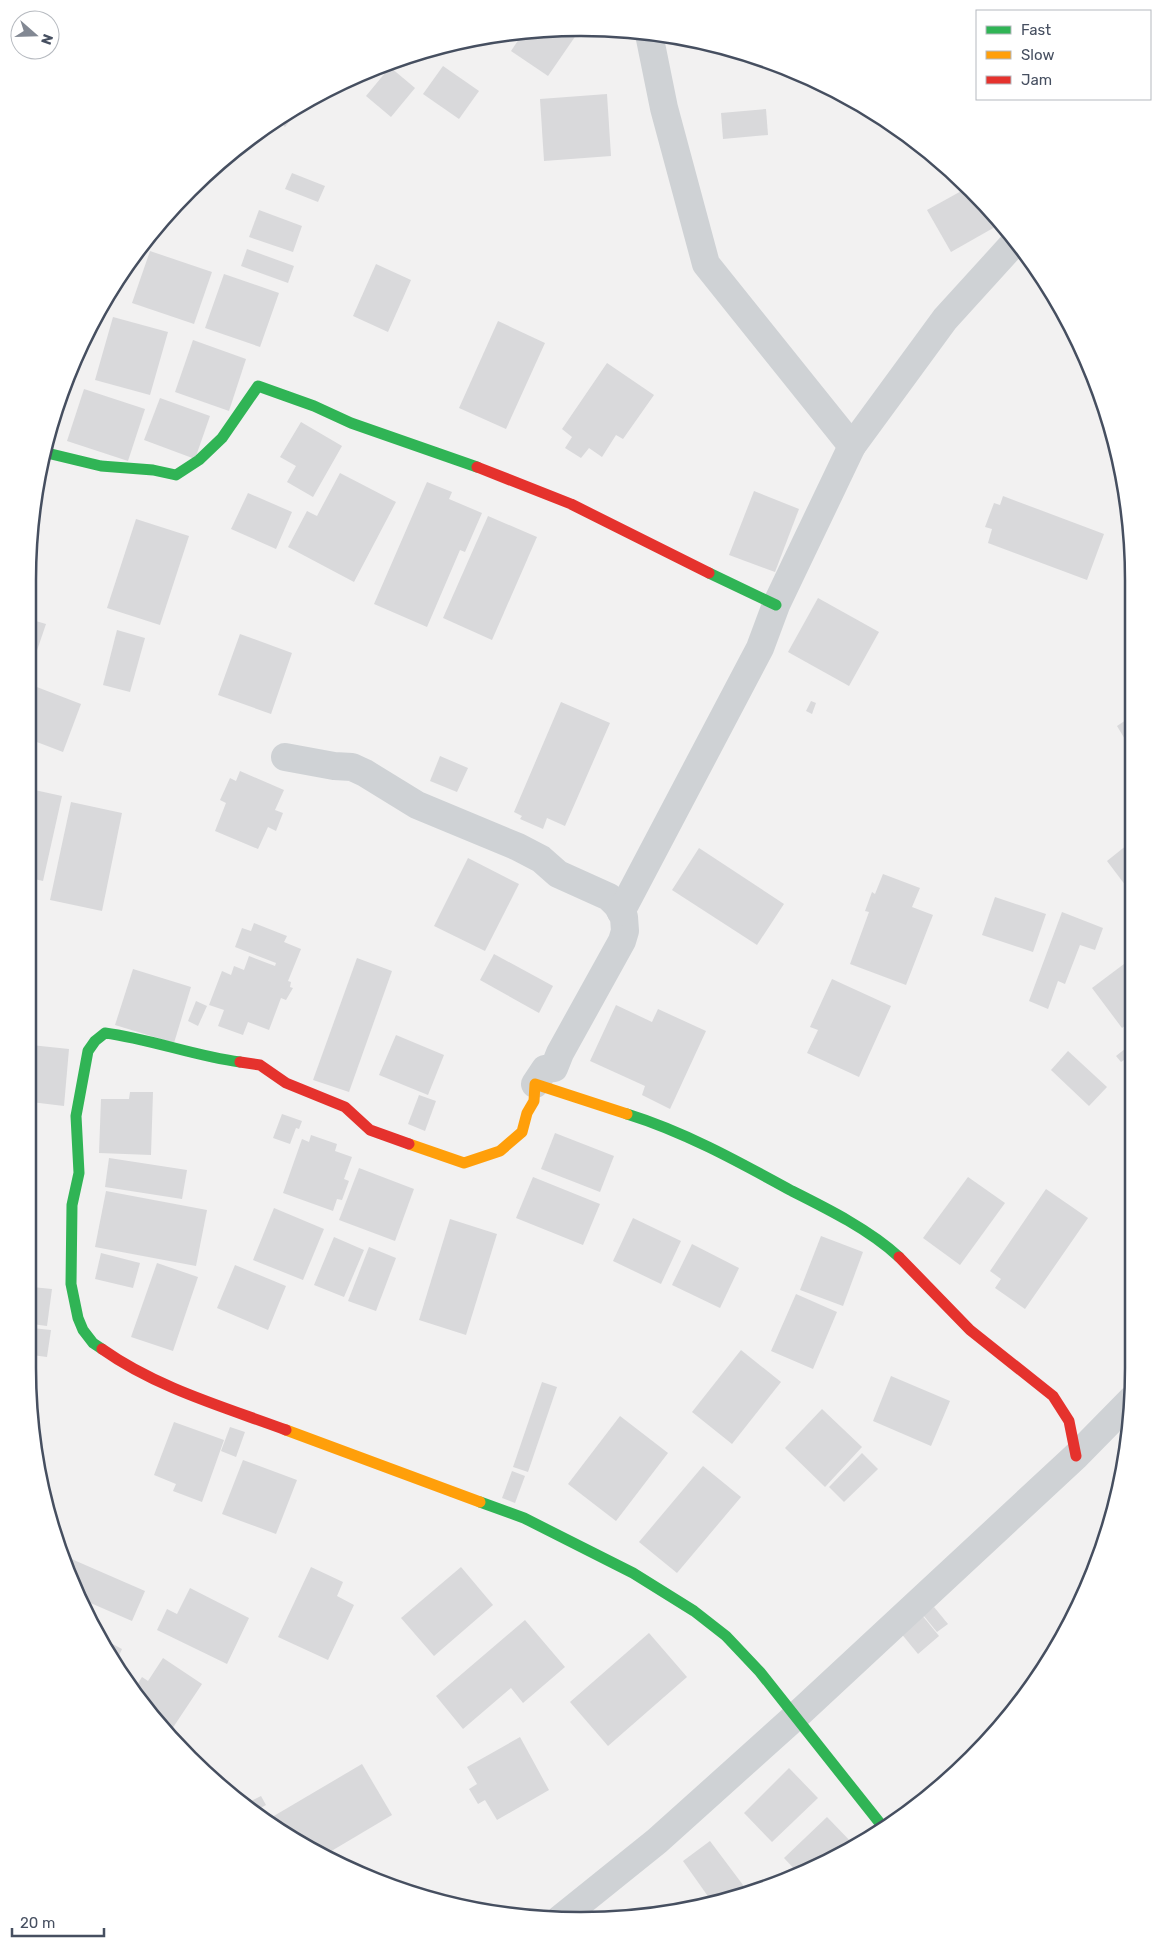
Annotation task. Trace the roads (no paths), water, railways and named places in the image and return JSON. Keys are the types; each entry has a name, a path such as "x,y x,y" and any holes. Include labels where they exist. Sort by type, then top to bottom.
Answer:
{"street":[{"path":"650,41 664,108 706,264 852,446"},
{"path":"621,912 760,648 776,605 852,446 945,319 1010,247"},
{"path":"52,454 101,466 153,470 176,475 199,460 222,438 258,386 314,406 351,423 464,462 571,504 776,605"},
{"path":"286,757 334,766 352,767 417,805 518,847 541,860 558,874 609,898 624,917 625,930 622,942 560,1053 554,1068 545,1069 535,1084 534,1101 527,1113 522,1132 500,1151 464,1163 370,1130 345,1108 286,1082 260,1065 222,1060 129,1036 105,1033 95,1041 88,1051 76,1116 80,1173 72,1205 71,1284 78,1318 83,1330 93,1344 124,1365 154,1380 524,1518 633,1573 694,1611 726,1636 760,1672 879,1823"},
{"path":"535,1084 647,1120 726,1155 825,1208 887,1246 970,1330 1053,1396 1069,1421 1076,1456"},
{"path":"568,1912 657,1841 795,1717 1076,1456 1123,1408"}]}
